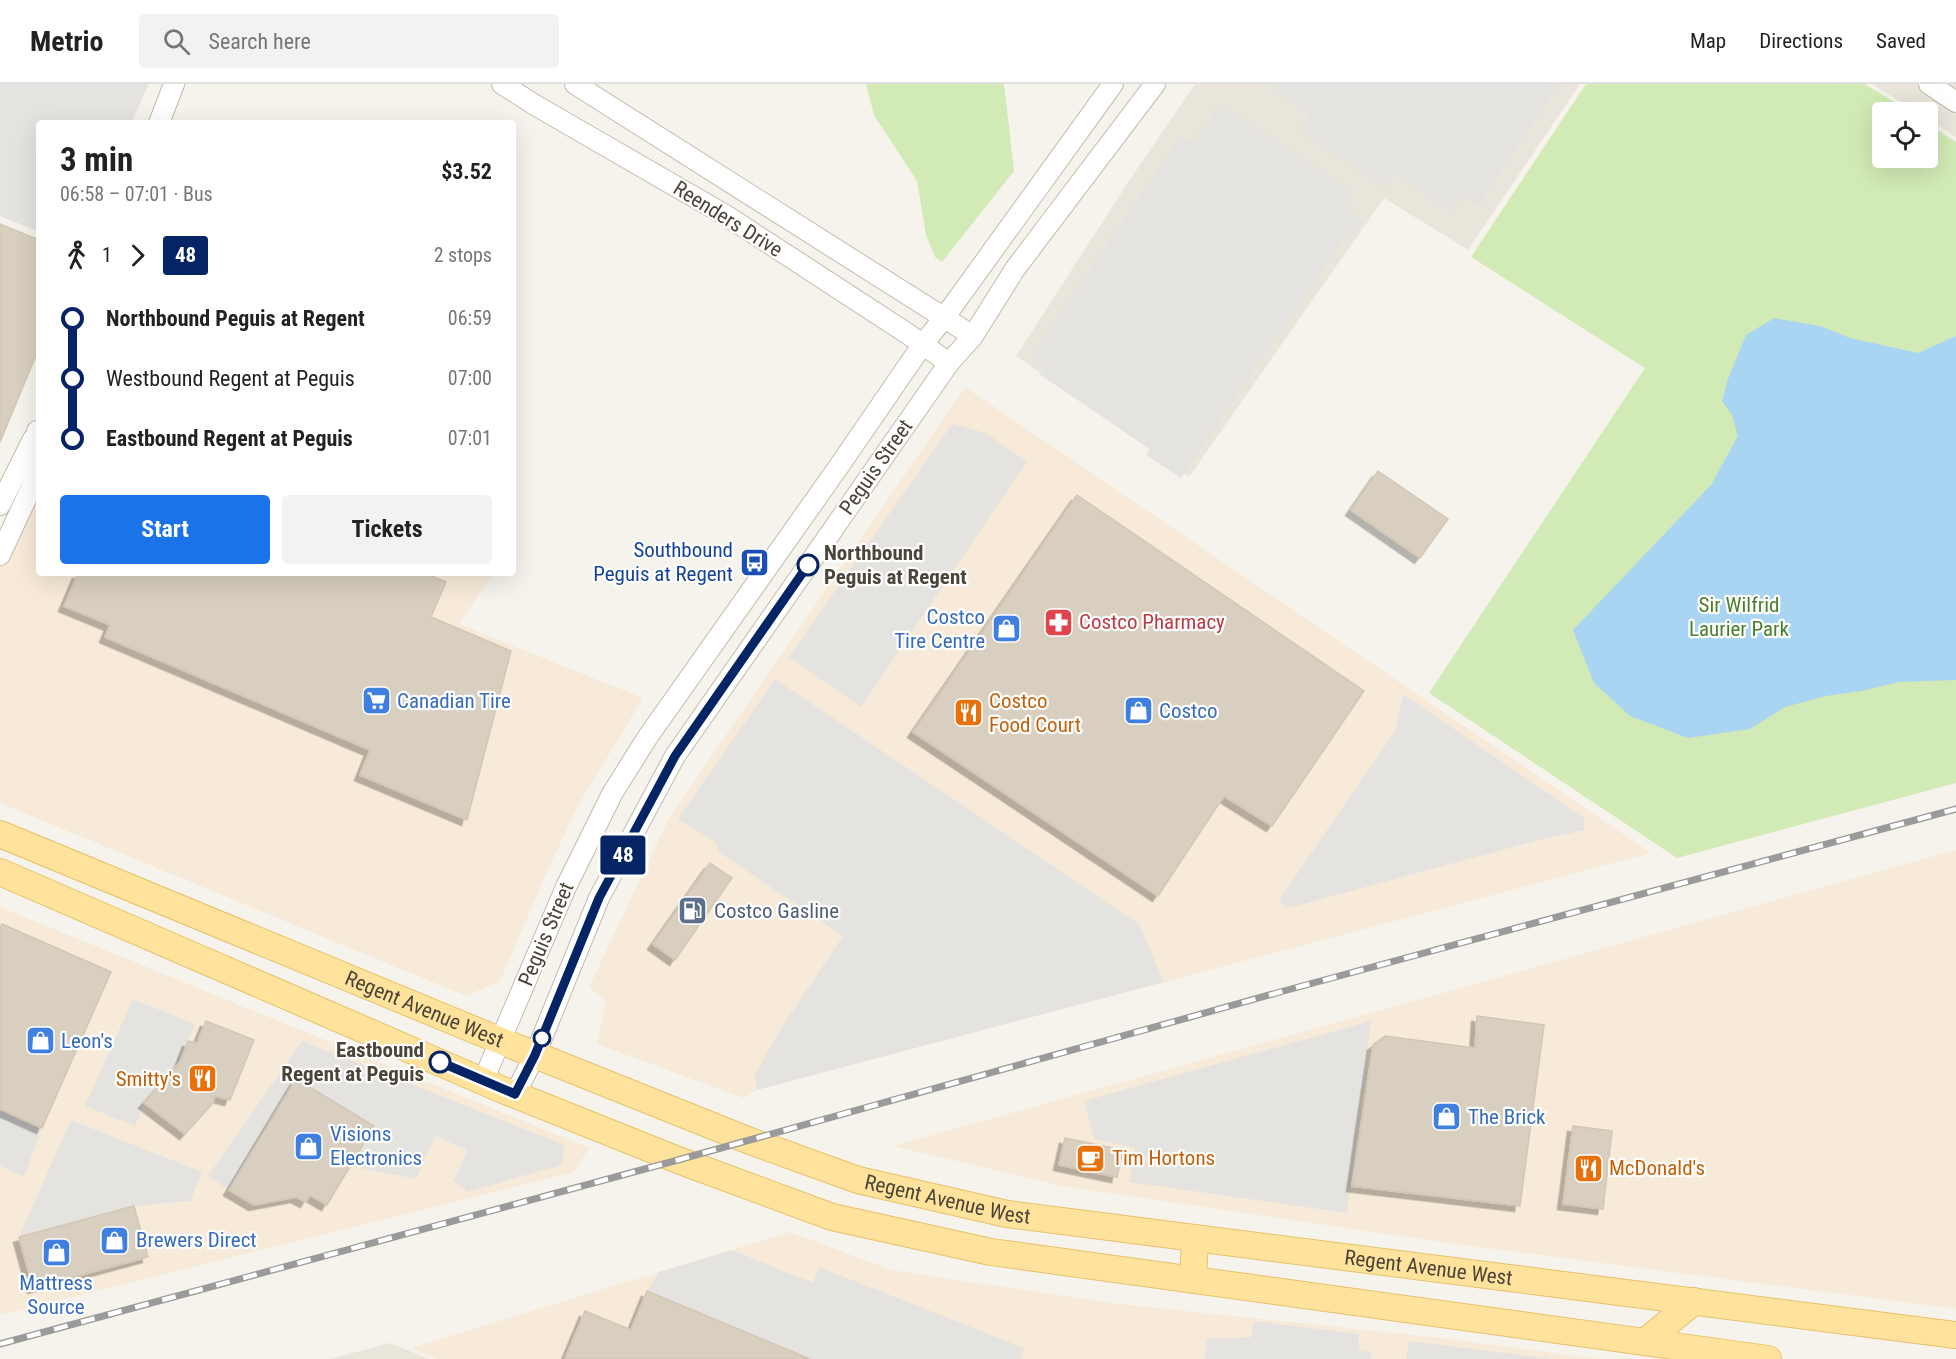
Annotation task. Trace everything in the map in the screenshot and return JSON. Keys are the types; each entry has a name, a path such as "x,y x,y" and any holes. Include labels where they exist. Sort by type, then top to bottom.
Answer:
{"main road":[{"name":"Regent Avenue West","path":"0,834 500,1041 750,1140 858,1180 1007,1214 1956,1335"},
{"name":"Regent Avenue West","path":"0,872 483,1081 678,1160 832,1217 991,1252 1768,1359"},
{"path":"1193,1280 1196,1238"},
{"path":"1645,1342 1694,1302"}],"street":[{"path":"160,120 174,84"},
{"name":"Reenders Drive","path":"502,84 727,216 949,363"},
{"name":"Reenders Drive","path":"576,84 973,336"},
{"name":"Peguis Street","path":"483,1081 566,887 612,794 647,738 923,344 1113,84"},
{"name":"Peguis Street","path":"515,1094 535,1055 599,898 675,756 949,363 973,336 1015,269 1155,84"},
{"path":"1929,84 1956,102"},
{"path":"0,505 36,433"},
{"path":"0,555 33,484 36,451"}],"shaded area":[{"path":"0,84 149,84 132,120 36,120 36,231 0,216"},
{"path":"1195,84 1580,84 1468,250 1384,198 1189,477 1016,356 1129,181"},
{"path":"1264,84 1559,84 1478,206 1462,195 1451,212 1394,174 1384,187 1300,131 1310,115"},
{"path":"1872,84 1956,84 1956,137 1938,125 1938,102 1901,102"},
{"path":"1220,103 1353,192 1343,208 1363,221 1351,239 1345,236 1181,478 1146,455 1150,449 1039,374 1044,366 1031,357 1181,135 1193,143"},
{"path":"965,387 1651,853 757,1090 743,1098 597,1044 606,1001 589,987 669,818"},
{"path":"952,424 986,433 1027,462 861,707 789,657"},
{"path":"36,479 36,576 491,576 459,624 643,698 579,804 500,981 466,996 0,803 0,565"},
{"path":"775,679 1139,924 1164,982 756,1090 755,1075 778,1033 843,936 719,852 715,842 678,819"},
{"path":"1403,694 1584,818 1584,830 1286,907 1280,901 1281,897 1395,731"},
{"path":"1956,850 1956,1309 1448,1243 1062,1186 893,1146"},
{"path":"0,907 589,1148 574,1172 0,1315"},
{"path":"133,999 195,1024 180,1062 144,1103 135,1126 85,1106"},
{"path":"1371,1021 1347,1213 1129,1182 1135,1148 1094,1139 1084,1101"},
{"path":"302,1041 565,1145 561,1165 467,1192 454,1181 467,1150 435,1136 416,1179 350,1166 378,1121 374,1126 296,1079 229,1190 208,1176"},
{"path":"0,1109 42,1128 24,1177 0,1166"},
{"path":"71,1120 202,1172 190,1201 134,1206 19,1237"},
{"path":"790,1232 891,1270 1119,1304 1433,1337 1600,1359 436,1359 411,1348"},
{"path":"732,1250 813,1283 819,1267 1024,1348 1021,1359 810,1359 647,1291 659,1272"},
{"path":"1253,1321 1359,1334 1358,1350 1372,1353 1371,1359 1204,1359 1207,1338 1251,1337"},
{"path":"1409,1341 1552,1359 1406,1359"},
{"path":"390,1343 429,1359 330,1359"}],"green space":[{"path":"866,84 1004,84 1014,171 942,262 935,257 926,235 917,181 874,115"},
{"name":"Sir Wilfrid Laurier Park","path":"1586,84 1865,84 1894,102 1872,102 1872,168 1938,168 1938,130 1956,142 1956,783 1677,858 1429,693 1645,368 1471,257"}],"water":[{"path":"1774,318 1820,326 1850,338 1918,353 1956,336 1956,680 1899,682 1826,696 1785,707 1750,729 1688,738 1630,716 1594,683 1573,630 1711,485 1738,436 1732,415 1722,401 1728,379 1746,335"}],"building":[{"path":"0,224 36,239 36,355 0,442"},
{"path":"1378,471 1448,519 1420,558 1351,510"},
{"name":"Costco","path":"1077,495 1364,691 1272,826 1224,796 1158,896 913,732"},
{"name":"Canadian Tire","path":"77,576 431,576 446,582 431,617 511,651 467,820 360,775 370,750 105,637 110,625 64,606"},
{"name":"Costco Gasline","path":"710,863 732,878 675,960 653,944"},
{"name":"Leon's","path":"2,924 111,972 42,1128 0,1109 0,928"},
{"name":"The Brick","path":"1477,1016 1544,1025 1520,1206 1352,1186 1373,1045 1385,1036 1475,1048"},
{"name":"Smitty's","path":"206,1021 254,1040 230,1100 215,1096 213,1103 185,1134 144,1103 180,1062 188,1041 197,1043"},
{"name":"Visions Electronics","path":"296,1079 374,1126 327,1205 310,1195 306,1202 296,1197 254,1205 229,1190"},
{"name":"McDonald's","path":"1573,1126 1612,1131 1603,1209 1563,1204"},
{"name":"Tim Hortons","path":"1065,1138 1123,1150 1117,1177 1059,1165"},
{"path":"134,1206 148,1257 33,1288 19,1237"},
{"path":"647,1291 810,1359 565,1359 585,1311 631,1330"}],"railway":[{"path":"0,1344 678,1160 1280,992 1956,809"}],"bus line":[{"name":"48","path":"440,1062 515,1094 535,1055 599,898 675,756 808,565"}],"place":[{"name":"Southbound Peguis at Regent","path":"754,562"},
{"name":"Northbound Peguis at Regent","path":"808,565"},
{"name":"Costco Pharmacy","path":"1058,622"},
{"name":"Costco Tire Centre","path":"1006,629"},
{"name":"Canadian Tire","path":"376,701"},
{"name":"Costco","path":"1138,711"},
{"name":"Costco Food Court","path":"968,713"},
{"name":"Costco Gasline","path":"693,911"},
{"name":"Leon's","path":"40,1041"},
{"name":"Eastbound Regent at Peguis","path":"440,1062"},
{"name":"Smitty's","path":"202,1079"},
{"name":"The Brick","path":"1447,1117"},
{"name":"Visions Electronics","path":"309,1146"},
{"name":"Tim Hortons","path":"1091,1158"},
{"name":"McDonald's","path":"1588,1168"},
{"name":"Brewers Direct","path":"115,1240"},
{"name":"Mattress Source","path":"56,1252"}]}
